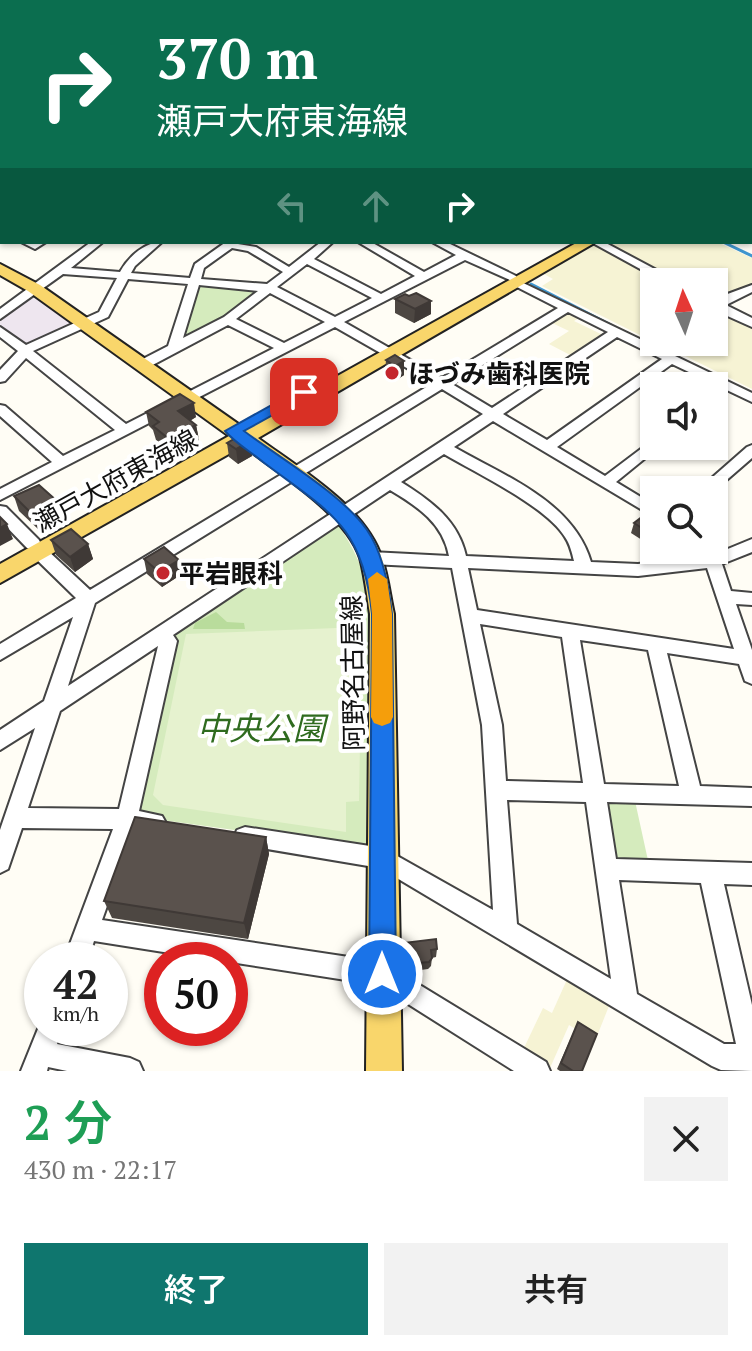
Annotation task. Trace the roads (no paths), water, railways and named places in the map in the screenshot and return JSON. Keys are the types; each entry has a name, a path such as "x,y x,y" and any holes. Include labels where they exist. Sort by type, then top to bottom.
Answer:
{"main road":[{"name":"瀬戸大府東海線","path":"514,280 573,244"},
{"name":"瀬戸大府東海線","path":"0,575 36,548 514,280 585,244"},
{"name":"阿野名古屋線","path":"0,269 34,288 238,434 342,513 360,534 379,584 382,614 384,1071"},
{"name":"瀬戸大府東海線","path":"0,562 36,548"}],"street":[{"path":"0,315 95,244"},
{"path":"0,378 26,350 85,325 109,309 130,264 155,244"},
{"path":"174,348 202,262 229,244"},
{"path":"234,244 252,249 289,271"},
{"path":"142,365 228,320 309,253 325,244"},
{"path":"367,244 423,276"},
{"path":"441,244 640,342"},
{"path":"450,248 459,244"},
{"path":"600,244 646,268"},
{"path":"309,253 380,298"},
{"path":"0,495 465,255"},
{"path":"60,270 269,288 388,350 640,504"},
{"path":"728,299 752,288"},
{"path":"0,653 568,307"},
{"path":"728,311 752,323"},
{"path":"228,320 283,348"},
{"path":"0,331 125,431"},
{"path":"0,741 618,331"},
{"path":"666,356 698,372"},
{"path":"547,447 671,359"},
{"path":"728,386 752,398"},
{"path":"0,409 62,463"},
{"path":"443,447 548,512 576,542 584,567"},
{"path":"722,476 752,450"},
{"path":"606,483 640,455"},
{"path":"389,482 424,503 448,527 458,562 492,725 506,928"},
{"path":"0,511 88,599"},
{"path":"728,552 752,545"},
{"path":"371,558 661,569 681,564"},
{"path":"715,564 750,669"},
{"path":"726,597 752,599"},
{"path":"0,862 88,599"},
{"path":"471,616 656,644 750,669"},
{"path":"570,630 626,999"},
{"path":"83,942 127,819 168,641 160,635"},
{"path":"656,644 692,796"},
{"path":"496,790 752,797"},
{"path":"14,818 127,819 171,826"},
{"path":"229,834 383,858 721,1057 752,1058 710,873"},
{"path":"607,869 752,874"},
{"path":"88,929 382,974 537,1071"},
{"path":"37,1062 130,1071"}],"waterway":[{"path":"727,244 752,256"},
{"path":"531,284 611,325"}],"place":[{"name":"ほづみ歯科医院","path":"392,373"},
{"name":"平岩眼科","path":"163,573"}],"park label":[{"name":"中央公園","path":"261,728"}]}
